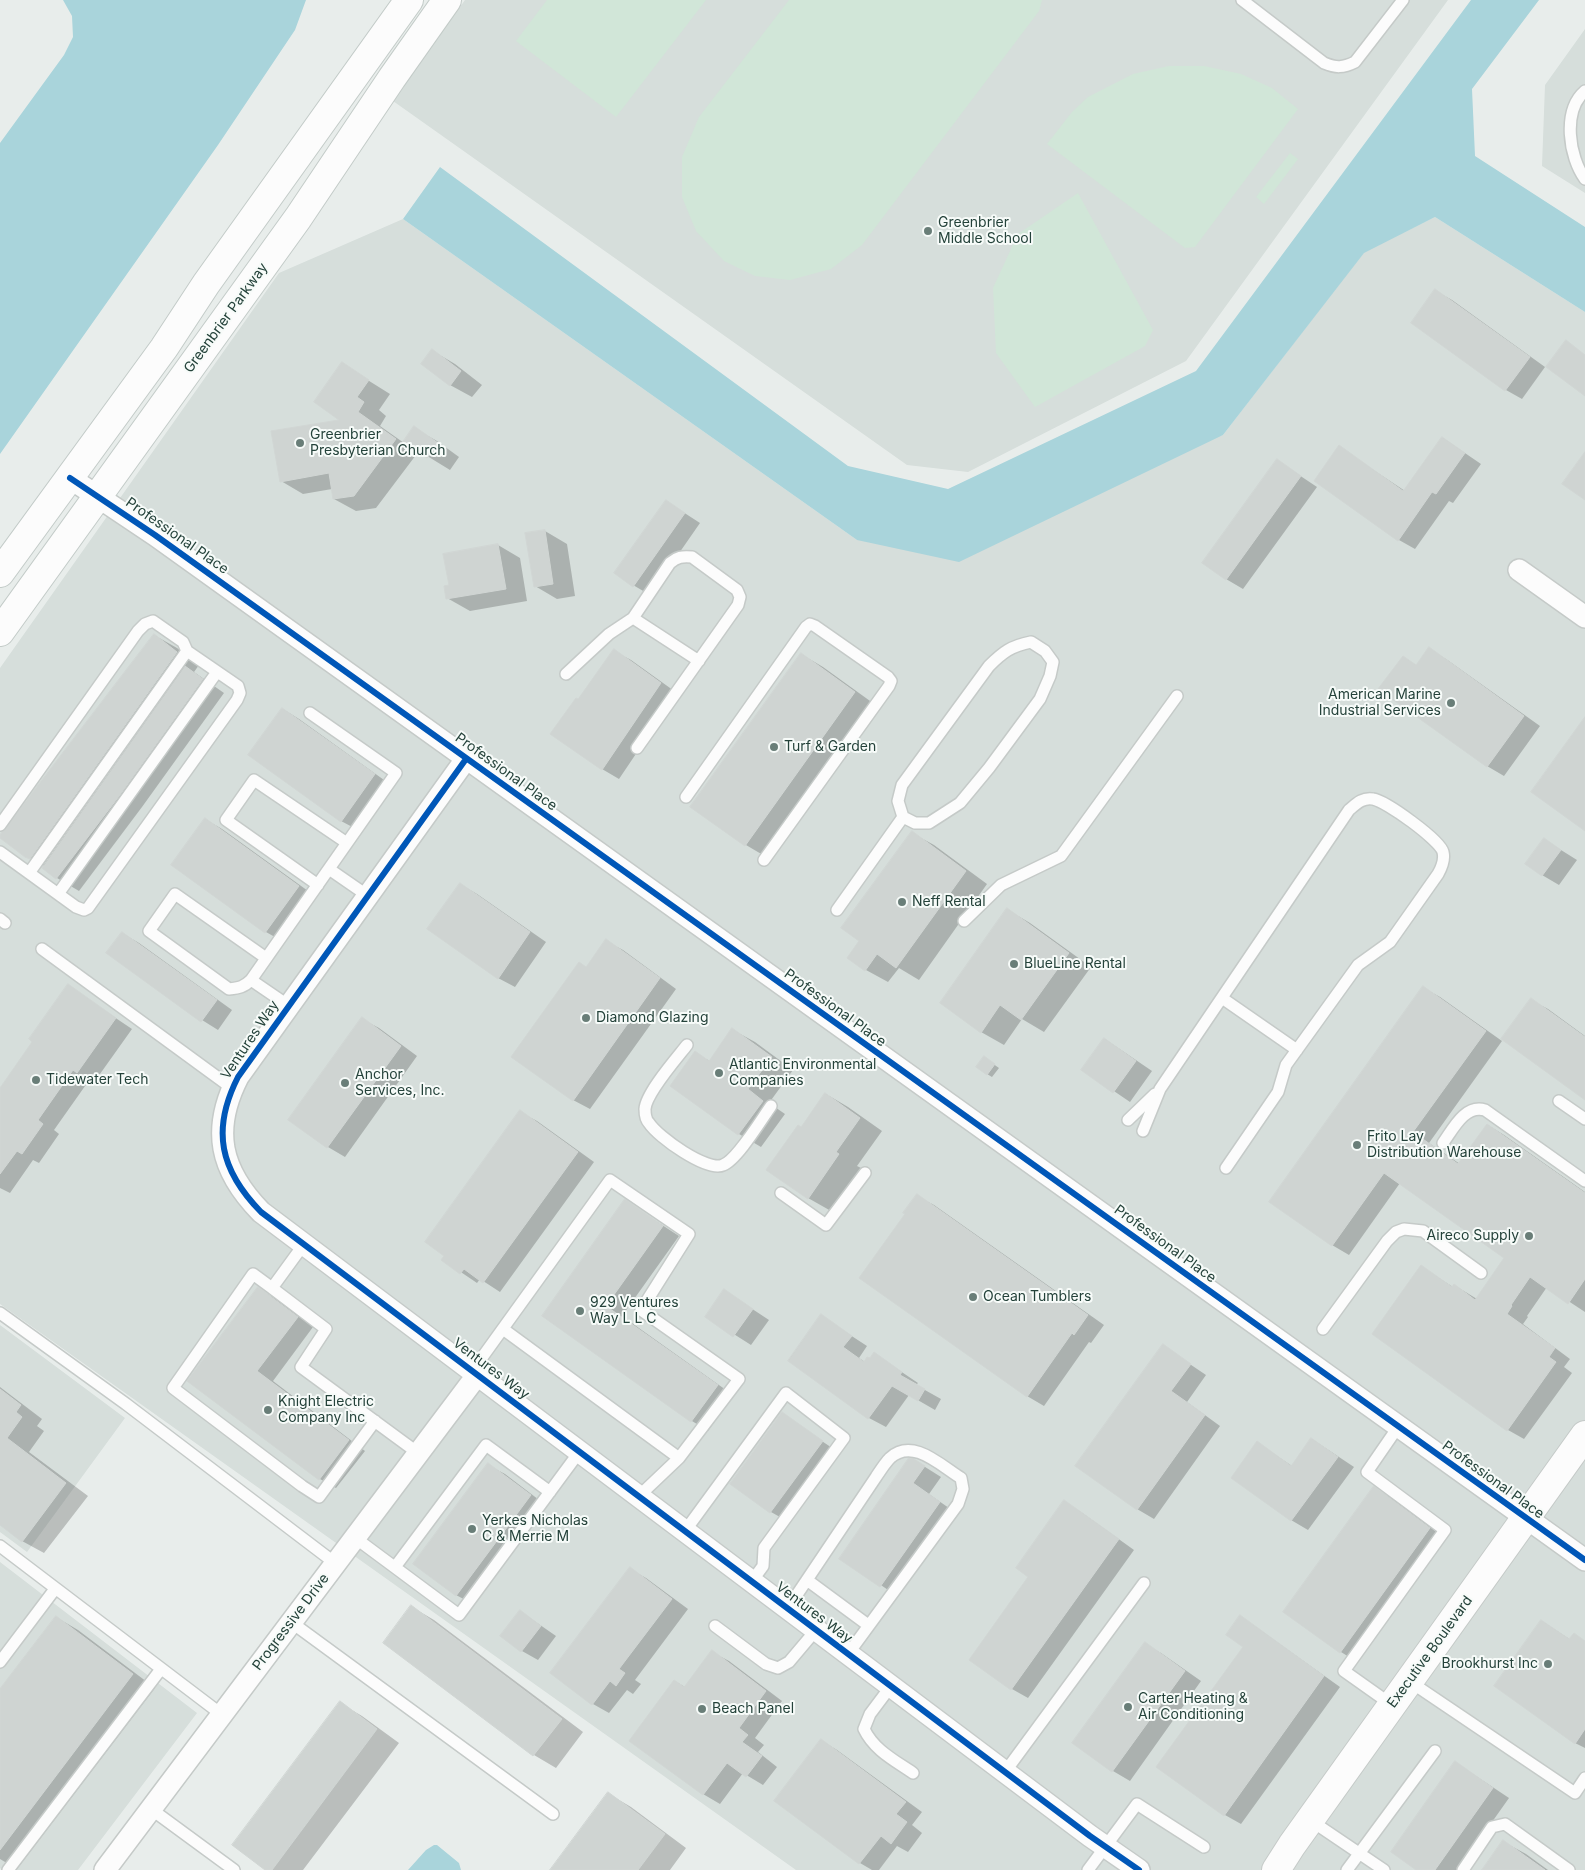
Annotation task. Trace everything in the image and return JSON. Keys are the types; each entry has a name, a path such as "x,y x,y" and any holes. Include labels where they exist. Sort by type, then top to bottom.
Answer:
{"main road":[{"path":"0,573 164,348 206,284 409,0"},
{"name":"Greenbrier Parkway","path":"0,632 298,218 446,0"},
{"name":"Executive Boulevard","path":"1276,1870 1585,1435"}],"street":[{"name":"Professional Place","path":"70,478 155,535 1585,1560"},
{"path":"1519,570 1585,618"},
{"name":"Ventures Way","path":"466,759 232,1088 223,1116 223,1134 226,1159 232,1175 244,1195 261,1212 1104,1847 1139,1870"},
{"name":"Progressive Drive","path":"105,1870 418,1453 475,1372"}],"lane":[{"path":"1242,0 1324,63 1334,68 1345,67 1355,62 1403,0"},
{"path":"1585,91 1579,96 1571,115 1571,142 1580,152 1579,171 1585,179"},
{"path":"566,674 609,634 633,618 670,563 677,558 684,556 692,557 738,590 740,597 738,605 637,748"},
{"path":"633,618 699,661"},
{"path":"0,825 127,646 145,624 153,621 183,642 187,651 238,686 240,693 237,700 93,903 84,910 76,907 0,852"},
{"path":"686,797 806,627 810,624 888,677 891,681 889,686 764,860"},
{"path":"1031,642 1045,651 1053,662 1050,676 1040,699 989,768 960,803 929,822 915,824 903,817 898,801 902,784 988,666 1002,653 1014,646 1031,642"},
{"path":"29,873 187,651"},
{"path":"58,894 217,672"},
{"path":"964,921 1001,885 1061,856 1177,696"},
{"path":"266,958 175,894 149,931 229,989 239,988 251,980 396,773 310,713"},
{"path":"318,885 226,820 254,780 347,843"},
{"path":"1128,1120 1160,1089 1349,810 1360,800 1372,798 1386,804 1436,840 1443,851 1444,863 1390,942 1358,965 1286,1065 1278,1092 1226,1168"},
{"path":"837,910 903,817"},
{"path":"329,869 368,896"},
{"path":"42,949 232,1088"},
{"path":"251,980 289,1006"},
{"path":"1222,998 1297,1050"},
{"path":"687,1045 647,1098 645,1110 648,1122 657,1132 696,1160 710,1165 722,1166 732,1159 771,1106"},
{"path":"1143,1131 1160,1089"},
{"path":"1559,1101 1585,1119"},
{"path":"1443,1143 1463,1116 1471,1110 1479,1108 1485,1110 1585,1181"},
{"path":"781,1193 826,1225 865,1172"},
{"path":"475,1372 503,1329 610,1180 688,1234 640,1310 739,1379 679,1458 639,1496"},
{"path":"1323,1329 1387,1241 1396,1232 1404,1228 1423,1231 1480,1273"},
{"path":"272,1288 304,1244"},
{"path":"375,1421 319,1497 173,1388 253,1274 326,1329 301,1368 375,1421 418,1453"},
{"path":"0,1313 126,1404 335,1563"},
{"path":"503,1329 679,1458"},
{"path":"686,1531 786,1393 844,1438 764,1548 764,1566 752,1581"},
{"path":"1392,1705 1344,1671 1445,1530 1367,1472 1398,1427"},
{"path":"395,1568 486,1445 550,1492"},
{"path":"788,1608 891,1457 904,1450 918,1451 961,1478 963,1489 958,1504 848,1654"},
{"path":"354,1537 459,1615 580,1451"},
{"path":"0,1546 221,1714"},
{"path":"807,1580 868,1625"},
{"path":"1005,1772 1144,1583"},
{"path":"0,1662 55,1589"},
{"path":"291,1622 552,1814"},
{"path":"715,1626 766,1664 778,1668 789,1662 816,1630"},
{"path":"8,1870 161,1669"},
{"path":"1409,1681 1575,1793 1585,1778"},
{"path":"891,1686 870,1714 864,1728 877,1748 913,1773"},
{"path":"1347,1870 1436,1751"},
{"path":"1088,1870 1137,1804 1204,1846"},
{"path":"151,1809 234,1870"},
{"path":"1310,1820 1384,1870"},
{"path":"1463,1870 1492,1827 1505,1824 1569,1870"}],"shaded area":[{"name":"Greenbrier Middle School","path":"465,0 1448,0 1186,361 968,472 907,465 393,101"},
{"path":"1585,29 1585,193 1542,166 1545,85"},
{"path":"1435,217 1585,312 1585,1870 796,1870 0,1304 0,668 279,273 403,219 857,540 1223,435 1364,252"},
{"path":"0,1325 125,1418 27,1552 0,1532"},
{"path":"0,1562 197,1713 78,1870 2,1870 0,1868"}],"green space":[{"path":"547,0 706,0 616,117 516,41"},
{"path":"789,0 1042,0 1039,11 862,245 831,269 790,280 755,276 724,261 696,231 682,197 682,157 699,117"},
{"path":"1169,66 1204,66 1241,74 1272,88 1298,109 1195,247 1185,248 1047,144 1072,112 1088,97 1133,74"},
{"path":"1290,153 1298,159 1264,204 1256,197"},
{"path":"1078,193 1153,330 1145,346 1035,407 996,353 993,288 1018,234"}],"water":[{"path":"63,0 306,0 295,30 218,145 0,454 0,143 64,55 73,37 72,16"},
{"path":"1471,0 1539,0 1472,89 1475,156 1585,227 1585,312 1435,217 1364,253 1223,435 959,562 857,540 403,219 440,167 848,466 948,489 1196,371"},
{"path":"437,1845 459,1863 461,1870 408,1870 426,1850"}],"building":[{"path":"1435,289 1530,357 1505,391 1411,323"},
{"path":"1566,340 1585,355 1585,396 1546,367"},
{"path":"432,349 461,371 450,386 421,364"},
{"name":"Greenbrier Presbyterian Church","path":"342,362 369,380 357,397 364,402 358,412 396,439 354,496 333,499 329,473 280,482 271,431 339,420 314,402"},
{"path":"414,426 438,443 427,458 403,442"},
{"path":"1442,437 1465,453 1436,494 1432,492 1398,541 1314,481 1339,445 1403,491"},
{"path":"1585,452 1585,500 1562,484"},
{"path":"1277,459 1301,476 1226,580 1202,563"},
{"path":"666,500 685,513 633,587 614,573"},
{"path":"545,530 553,584 534,587 525,533"},
{"path":"498,544 506,589 446,599 444,586 449,585 443,554"},
{"path":"154,634 177,652 30,859 25,857 0,838 0,835"},
{"name":"American Marine Industrial Services","path":"1429,647 1524,716 1487,767 1378,689 1403,656 1416,665"},
{"path":"614,649 661,683 602,770 550,734"},
{"name":"Turf & Garden","path":"801,653 855,692 745,846 690,807"},
{"path":"185,666 203,679 120,795 56,879 42,868"},
{"path":"282,708 375,774 341,822 248,755"},
{"path":"1585,717 1585,831 1531,792"},
{"path":"205,818 299,886 265,933 171,865"},
{"name":"Neff Rental","path":"912,831 966,871 896,968 877,954 865,971 847,958 859,941 841,928"},
{"path":"1544,838 1561,850 1542,876 1525,864"},
{"path":"460,883 530,932 498,979 427,929"},
{"name":"BlueLine Rental","path":"1007,908 1069,953 1021,1020 1000,1005 981,1033 940,1003"},
{"path":"122,932 217,1000 201,1022 106,953"},
{"name":"Diamond Glazing","path":"606,939 660,978 573,1101 511,1057 579,962 586,967"},
{"name":"Tidewater Tech","path":"68,984 116,1018 77,1073 73,1070 38,1120 43,1124 22,1154 17,1151 0,1174 0,1088 32,1042 29,1039"},
{"path":"1423,986 1486,1031 1413,1132 1458,1164 1487,1124 1585,1193 1585,1279 1568,1304 1530,1277 1507,1314 1555,1348 1549,1357 1556,1362 1507,1431 1372,1334 1421,1265 1452,1287 1454,1284 1475,1300 1504,1258 1384,1173 1332,1246 1269,1202"},
{"path":"1531,998 1585,1037 1585,1100 1501,1039"},
{"name":"Anchor Services, Inc.","path":"362,1017 401,1046 327,1148 288,1120"},
{"name":"Atlantic Environmental Companies","path":"732,1028 772,1057 748,1089 763,1101 738,1135 670,1086 695,1051 709,1061"},
{"path":"1104,1038 1136,1061 1113,1093 1081,1070"},
{"path":"984,1056 995,1064 987,1075 976,1067"},
{"path":"825,1093 860,1118 836,1152 839,1154 808,1199 766,1170 798,1125 801,1127"},
{"path":"520,1110 578,1152 483,1283 464,1269 460,1274 441,1260 444,1256 425,1242"},
{"name":"Ocean Tumblers","path":"917,1194 1088,1315 1074,1335 1072,1333 1027,1397 859,1278"},
{"name":"929 Ventures Way L L C","path":"625,1199 663,1226 606,1306 718,1385 691,1422 542,1316"},
{"name":"Knight Electric Company Inc","path":"258,1287 298,1317 257,1371 349,1440 319,1480 187,1381"},
{"path":"724,1289 753,1309 733,1337 705,1317"},
{"path":"821,1314 852,1336 843,1347 864,1362 874,1352 902,1372 900,1375 925,1389 918,1401 892,1386 868,1419 788,1361"},
{"path":"1163,1344 1191,1364 1171,1391 1205,1415 1137,1510 1075,1466"},
{"path":"0,1389 21,1405 16,1412 22,1417 7,1438 66,1483 22,1542 0,1525"},
{"path":"782,1412 823,1441 770,1513 730,1484"},
{"path":"1311,1438 1338,1457 1291,1521 1231,1478 1257,1441 1291,1466"},
{"path":"909,1458 925,1466 913,1483 940,1502 880,1587 839,1559"},
{"name":"Yerkes Nicholas C & Merrie M","path":"488,1463 531,1495 456,1596 413,1564"},
{"path":"1374,1486 1430,1528 1340,1653 1283,1612"},
{"path":"1064,1500 1119,1539 1011,1690 969,1660 1028,1577 1016,1568"},
{"path":"630,1567 672,1599 619,1669 625,1673 616,1686 610,1681 592,1705 550,1673"},
{"path":"411,1605 562,1719 533,1756 383,1643"},
{"path":"520,1610 541,1626 521,1652 500,1636"},
{"path":"1240,1615 1324,1676 1224,1816 1156,1767 1243,1647 1226,1635"},
{"path":"56,1616 133,1674 0,1850 0,1689"},
{"name":"Brookhurst Inc","path":"1541,1620 1569,1639 1574,1633 1585,1641 1585,1729 1575,1744 1494,1686"},
{"name":"Carter Heating & Air Conditioning","path":"1145,1642 1185,1671 1112,1772 1072,1743"},
{"name":"Beach Panel","path":"712,1650 766,1691 739,1728 748,1735 742,1742 762,1756 746,1777 727,1763 703,1795 629,1741 674,1680 684,1687"},
{"path":"340,1701 377,1729 272,1870 265,1870 232,1845"},
{"path":"821,1739 906,1802 896,1814 907,1822 891,1844 881,1836 859,1864 774,1801"},
{"path":"1455,1761 1493,1788 1435,1870 1416,1870 1391,1852"},
{"path":"608,1792 665,1834 638,1870 550,1870"},
{"path":"1503,1840 1545,1870 1482,1870"}],"cycle path":[{"path":"70,478 155,535 1585,1560"},
{"path":"466,759 238,1077 224,1115 223,1132 224,1149 236,1181 261,1212 1090,1836 1139,1870"}],"place":[{"name":"Greenbrier Middle School","path":"928,231"},
{"name":"Greenbrier Presbyterian Church","path":"300,443"},
{"name":"American Marine Industrial Services","path":"1451,703"},
{"name":"Turf & Garden","path":"774,747"},
{"name":"Neff Rental","path":"902,902"},
{"name":"BlueLine Rental","path":"1014,964"},
{"name":"Diamond Glazing","path":"586,1018"},
{"name":"Atlantic Environmental Companies","path":"719,1073"},
{"name":"Tidewater Tech","path":"36,1080"},
{"name":"Anchor Services, Inc.","path":"345,1083"},
{"name":"Frito Lay Distribution Warehouse","path":"1357,1145"},
{"name":"Aireco Supply","path":"1529,1236"},
{"name":"Ocean Tumblers","path":"973,1297"},
{"name":"929 Ventures Way L L C","path":"580,1311"},
{"name":"Knight Electric Company Inc","path":"268,1410"},
{"name":"Yerkes Nicholas C & Merrie M","path":"472,1529"},
{"name":"Brookhurst Inc","path":"1548,1664"},
{"name":"Carter Heating & Air Conditioning","path":"1128,1707"},
{"name":"Beach Panel","path":"702,1709"}]}
